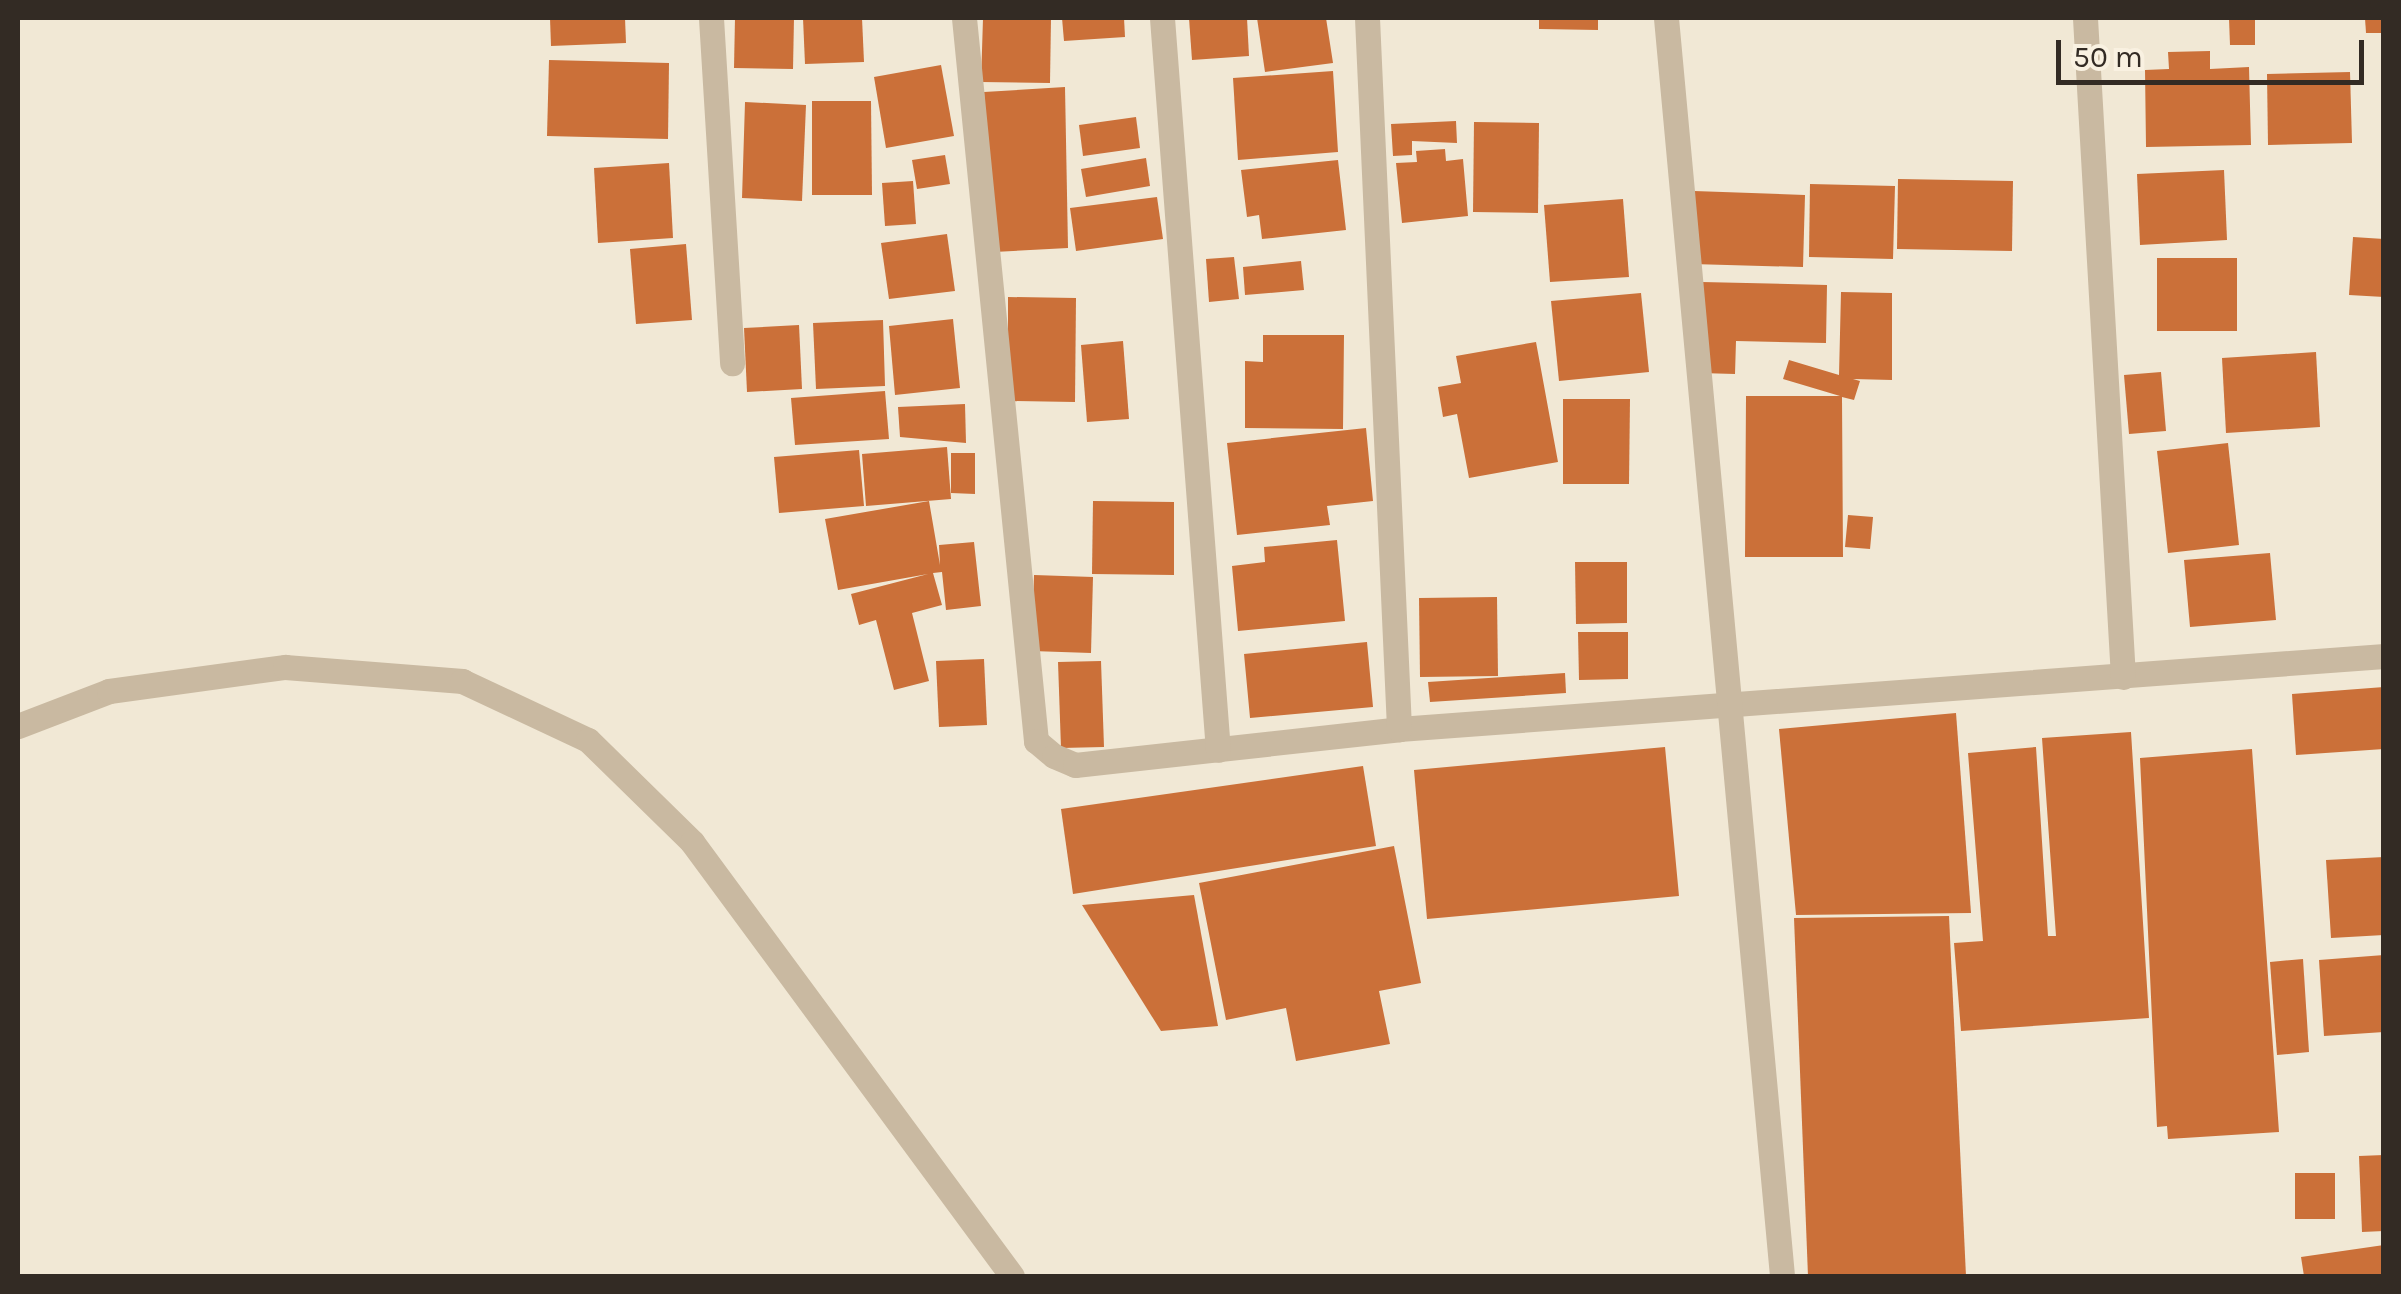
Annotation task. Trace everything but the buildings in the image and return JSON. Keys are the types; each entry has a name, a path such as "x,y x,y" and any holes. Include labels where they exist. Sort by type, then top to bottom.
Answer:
{"street":[{"path":"710,18 732,363"},
{"path":"964,18 1036,741 1076,764 1399,728 1730,707 2384,656"},
{"path":"1162,18 1218,750"},
{"path":"1368,18 1399,728"},
{"path":"1666,18 1782,1276"},
{"path":"2085,18 2123,678"},
{"path":"18,726 109,691 284,667 462,681 588,740 692,842 1012,1276"}]}
